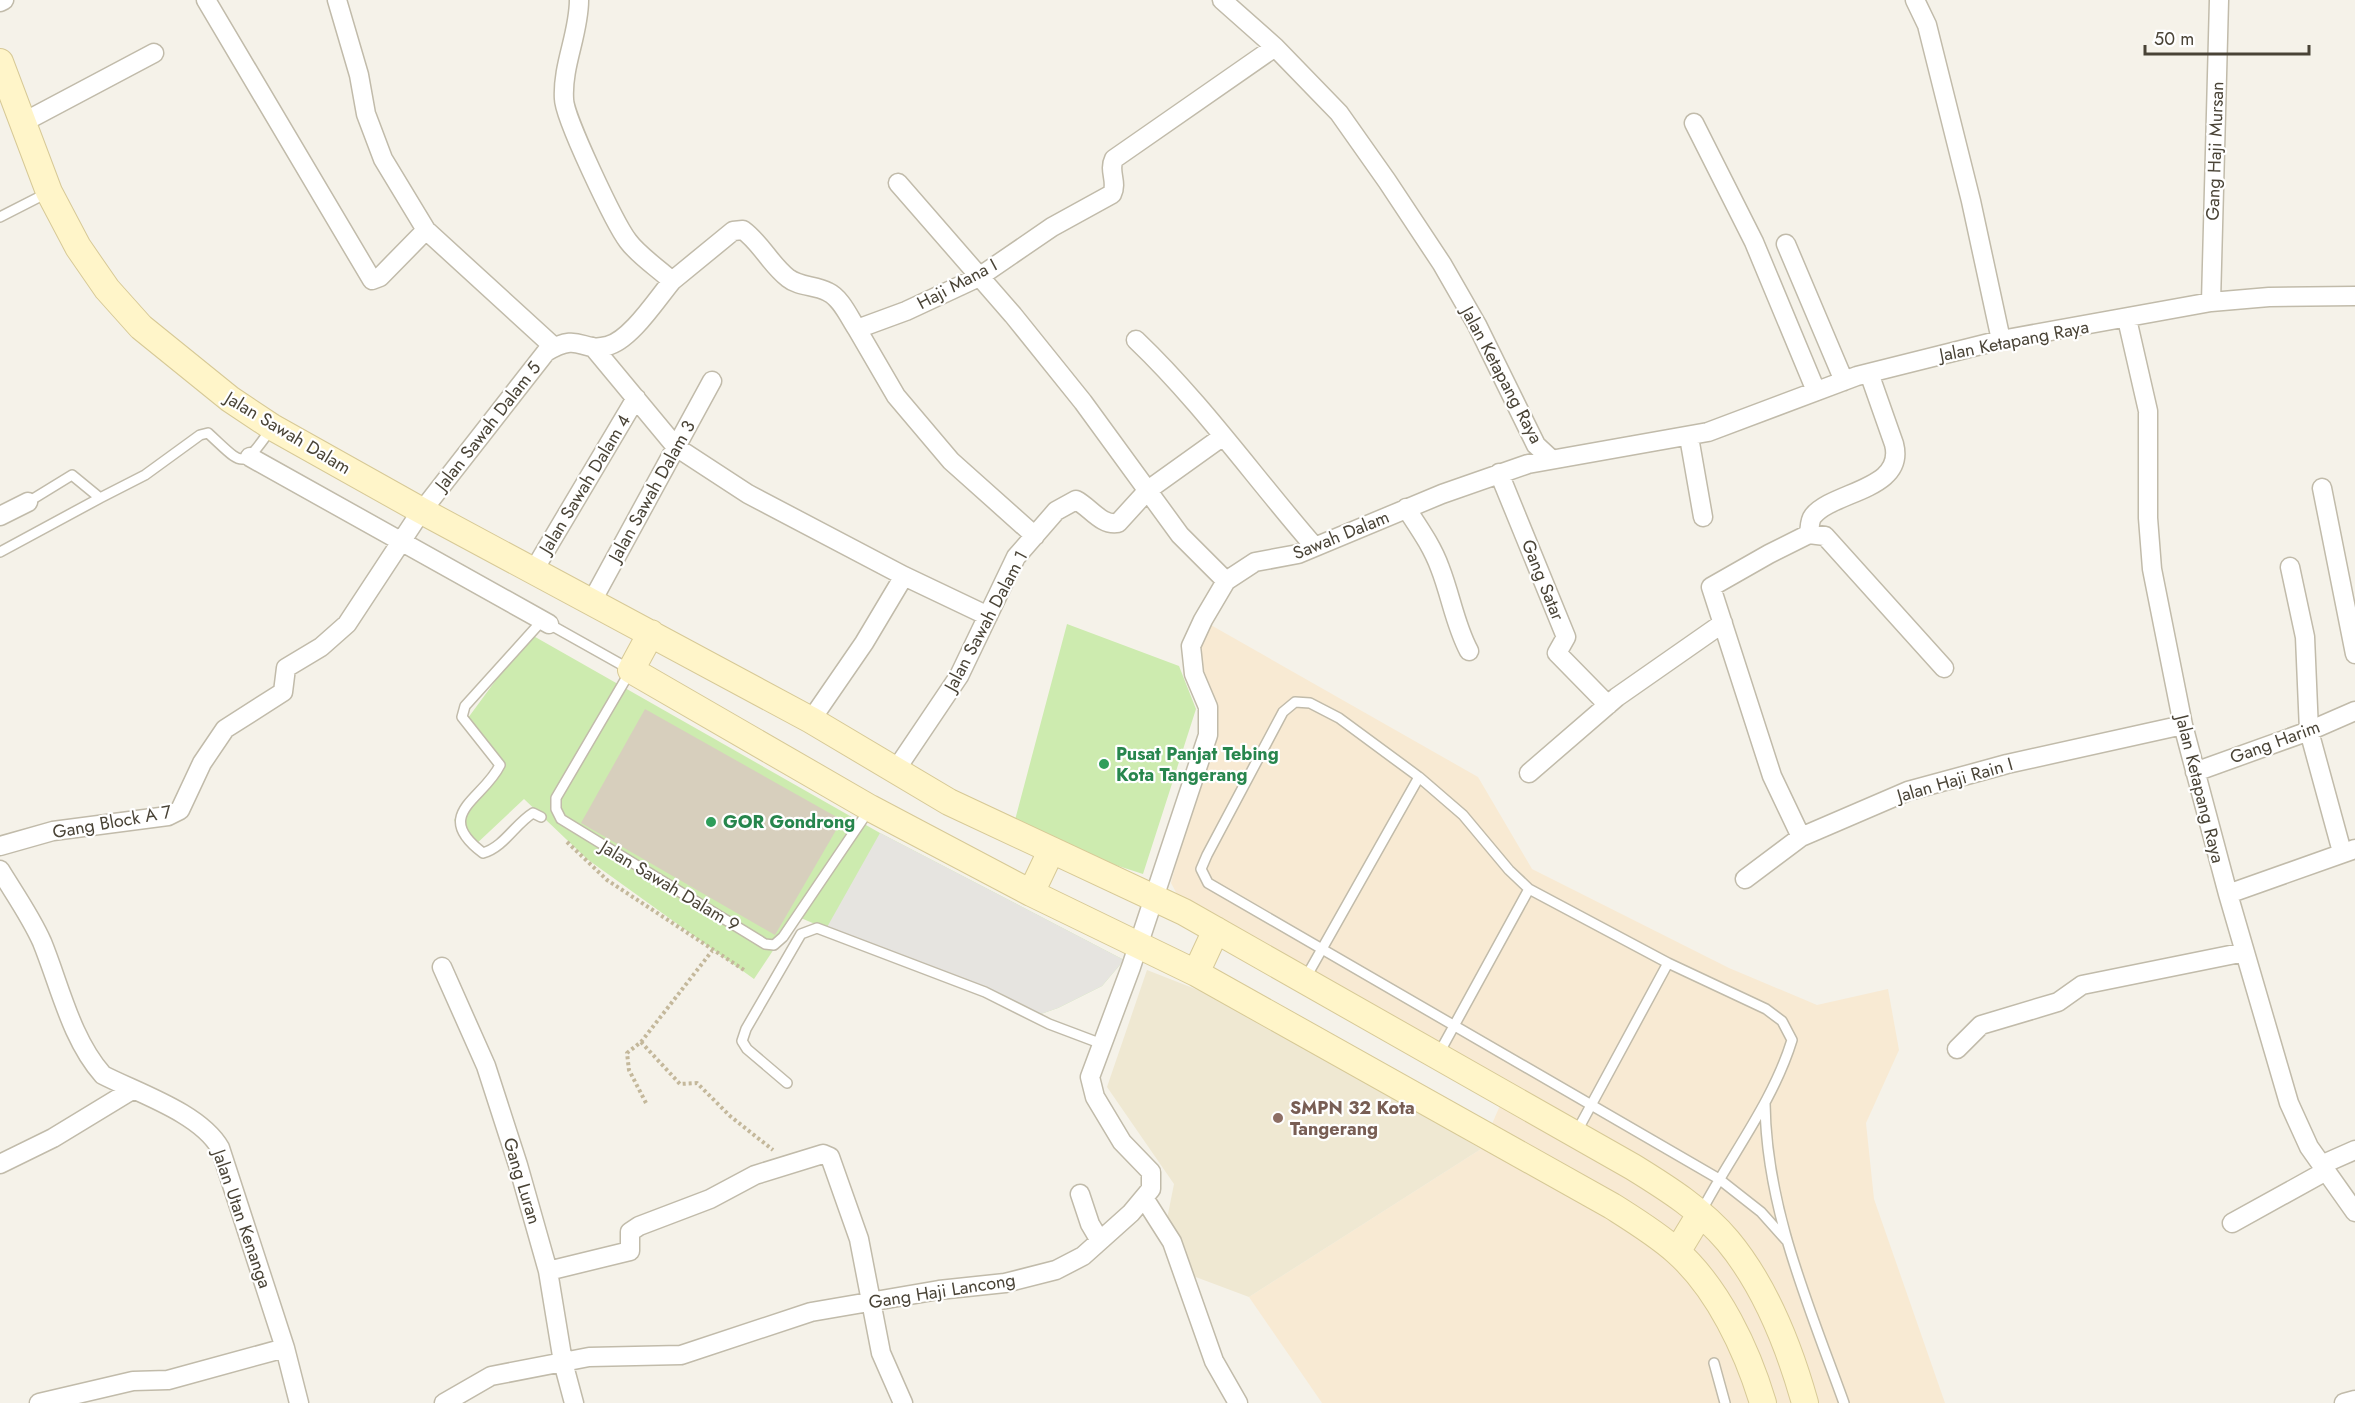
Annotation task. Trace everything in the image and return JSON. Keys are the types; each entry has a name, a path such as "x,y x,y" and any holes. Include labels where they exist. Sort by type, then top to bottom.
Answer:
{"street":[{"path":"206,0 372,280 380,277 426,230"},
{"path":"337,0 359,75 366,114 383,159 426,230 554,347"},
{"path":"579,0 579,16 566,68 564,102 576,135 628,241 672,281 733,231 743,230 752,237 777,270 791,281 829,292 840,303 857,329 896,396 951,461 1035,536"},
{"name":"Jalan Ketapang Raya","path":"1222,0 1275,47 1339,113 1442,264 1477,325 1536,445 1550,458 1689,437 1869,373 2001,340 2127,319 2148,411 2148,508 2152,569 2183,725 2228,894 2289,1103 2299,1128 2323,1168 2355,1212"},
{"path":"1915,0 1927,25 1971,201 2001,340"},
{"name":"Gang Haji Mursan","path":"2211,302 2219,0"},
{"name":"Haji Mana I","path":"857,329 906,311 979,277 1052,227 1113,194 1116,187 1111,166 1114,159 1275,47"},
{"path":"22,123 154,53"},
{"name":"Jalan Sawah Dalam","path":"0,62 44,195 107,289 141,327 188,368 269,432 412,525 534,570 592,601 638,657"},
{"path":"1694,123 1754,243 1816,391"},
{"path":"898,183 1083,402 1180,535 1226,581"},
{"path":"1786,244 1844,381"},
{"name":"Jalan Sawah Dalam 5","path":"288,666 321,647 341,630 412,525 546,352 564,342 578,342 592,347 608,346 623,339 672,281"},
{"path":"2127,319 2211,302 2355,296"},
{"path":"1136,340 1174,376 1314,546"},
{"path":"592,347 676,447 748,494 904,576 988,616"},
{"path":"1809,534 1811,518 1819,510 1872,484 1893,464 1897,454 1869,373"},
{"name":"Jalan Sawah Dalam 3","path":"592,601 712,381"},
{"name":"Jalan Sawah Dalam 4","path":"534,570 636,398"},
{"path":"1148,490 1222,437"},
{"path":"1689,437 1703,517"},
{"path":"253,454 412,525 549,624"},
{"name":"Sawah Dalam","path":"1140,938 1208,735 1208,707 1194,674 1191,646 1226,581 1255,562 1298,554 1406,508 1499,473 1550,458"},
{"name":"Gang Satar","path":"1499,473 1566,637 1557,653 1608,705"},
{"path":"2322,488 2355,654"},
{"name":"Jalan Sawah Dalam 1","path":"895,771 959,676 1016,557 1056,511 1069,501 1076,500 1111,524 1118,522 1148,490"},
{"path":"0,516 28,502"},
{"path":"1406,508 1431,546 1454,610 1458,631 1469,651"},
{"path":"1801,837 1772,776 1711,587 1809,534 1825,536 1944,668"},
{"path":"2228,894 2349,851 2309,731 2305,637 2290,567"},
{"path":"811,720 864,643 904,576"},
{"path":"1528,773 1608,705 1723,623"},
{"path":"638,657 811,720 949,802 1305,979 1576,1133 1669,1190 1689,1233 1699,1276 1727,1319 1746,1358 1763,1403"},
{"path":"638,657 870,808 1031,893 1140,938 1198,969 1612,1206 1689,1233 1727,1240 1751,1273 1771,1310 1805,1403"},
{"name":"Gang Block A 7","path":"0,846 53,831 168,816 180,810 202,763 225,729 283,692 288,666"},
{"name":"Gang Harim","path":"2195,772 2309,731 2355,711"},
{"name":"Jalan Haji Rain I","path":"1745,879 1801,837 1868,806 1954,776 2183,725"},
{"path":"1031,893 1051,851"},
{"name":"Jalan Utan Kenanga","path":"0,870 40,939 83,1047 93,1064 103,1075 191,1119 214,1138 220,1148 285,1348 299,1403"},
{"path":"1198,969 1214,934"},
{"path":"1140,938 1090,1077 1091,1087 1122,1142 1151,1172 1151,1189 1144,1198 1173,1242 1214,1361 1238,1403"},
{"path":"1957,1049 1981,1024 2058,1002 2082,985 2245,952"},
{"name":"Gang Luran","path":"441,967 486,1066 548,1271 563,1362 574,1403"},
{"path":"0,1164 52,1138 132,1090"},
{"path":"2232,1223 2355,1150"},
{"path":"548,1271 630,1251 630,1232 639,1226 710,1199 755,1175 823,1154 831,1156 859,1239 881,1353 903,1403"},
{"path":"1080,1194 1089,1224 1100,1241"},
{"name":"Gang Haji Lancong","path":"444,1403 491,1376 589,1357 681,1355 811,1312 939,1290 1005,1283 1056,1270 1083,1256 1144,1198"},
{"path":"39,1403 133,1381 168,1380 285,1348"},
{"path":"2344,1403 2355,1400"}],"lane":[{"path":"0,217 44,195"},
{"path":"0,552 145,475 200,435 208,433 237,460 244,461 253,454 269,432"},
{"path":"28,502 72,476 100,498"},
{"path":"541,817 533,813 525,818 494,850 483,853 475,846 460,818 463,810 495,776 500,765 462,717 465,706 539,624 549,624 638,657"},
{"name":"Jalan Sawah Dalam 9","path":"638,657 556,798 556,808 561,819 765,944 774,945 783,937 870,808"},
{"path":"1689,1233 1719,1179 1765,1103 1792,1040 1782,1021 1766,1009 1668,963 1529,889 1509,870 1463,814 1419,777 1339,718 1310,704 1295,702 1283,712 1201,869 1208,884 1719,1179 1761,1212 1787,1241"},
{"path":"1305,979 1419,777"},
{"path":"1438,1055 1529,889"},
{"path":"787,1083 747,1049 742,1041 770,985 801,934 817,928 985,992 1049,1024 1102,1044"},
{"path":"1576,1133 1668,963"},
{"path":"1765,1103 1766,1145 1787,1241 1844,1403"},
{"path":"1714,1363 1725,1403"}],"path":[{"path":"541,817 607,880 744,970"},
{"path":"646,1103 626,1058 712,951"},
{"path":"641,1042 675,1080 685,1086 697,1083 730,1116 788,1165"}],"shaded area":[{"path":"1202,620 1478,777 1532,869 1729,968 1817,1005 1888,989 1899,1050 1866,1123 1874,1199 1945,1403 1322,1403 1249,1297 1481,1149 1509,1085 1185,909 1171,883 1217,707 1198,657"},
{"path":"880,833 1124,960 1102,986 1058,1008 1035,1016 826,929"},
{"name":"SMPN 32 Kota Tangerang","path":"1147,970 1231,1003 1481,1149 1249,1297 1193,1276 1167,1219 1174,1184 1107,1087"}],"green space":[{"name":"Pusat Panjat Tebing Kota Tangerang","path":"1067,624 1179,666 1196,709 1143,874 1072,851 1015,820"},
{"path":"530,634 880,833 1124,960 1102,986 1058,1008 1035,1016 796,916 754,979 587,859 524,799 473,847 454,820 501,761 465,722"}],"building":[{"name":"GOR Gondrong","path":"645,709 842,820 775,935 581,823"}],"place":[{"name":"Pusat Panjat Tebing Kota Tangerang","path":"1104,764"},
{"name":"GOR Gondrong","path":"711,822"},
{"name":"SMPN 32 Kota Tangerang","path":"1278,1118"}]}
